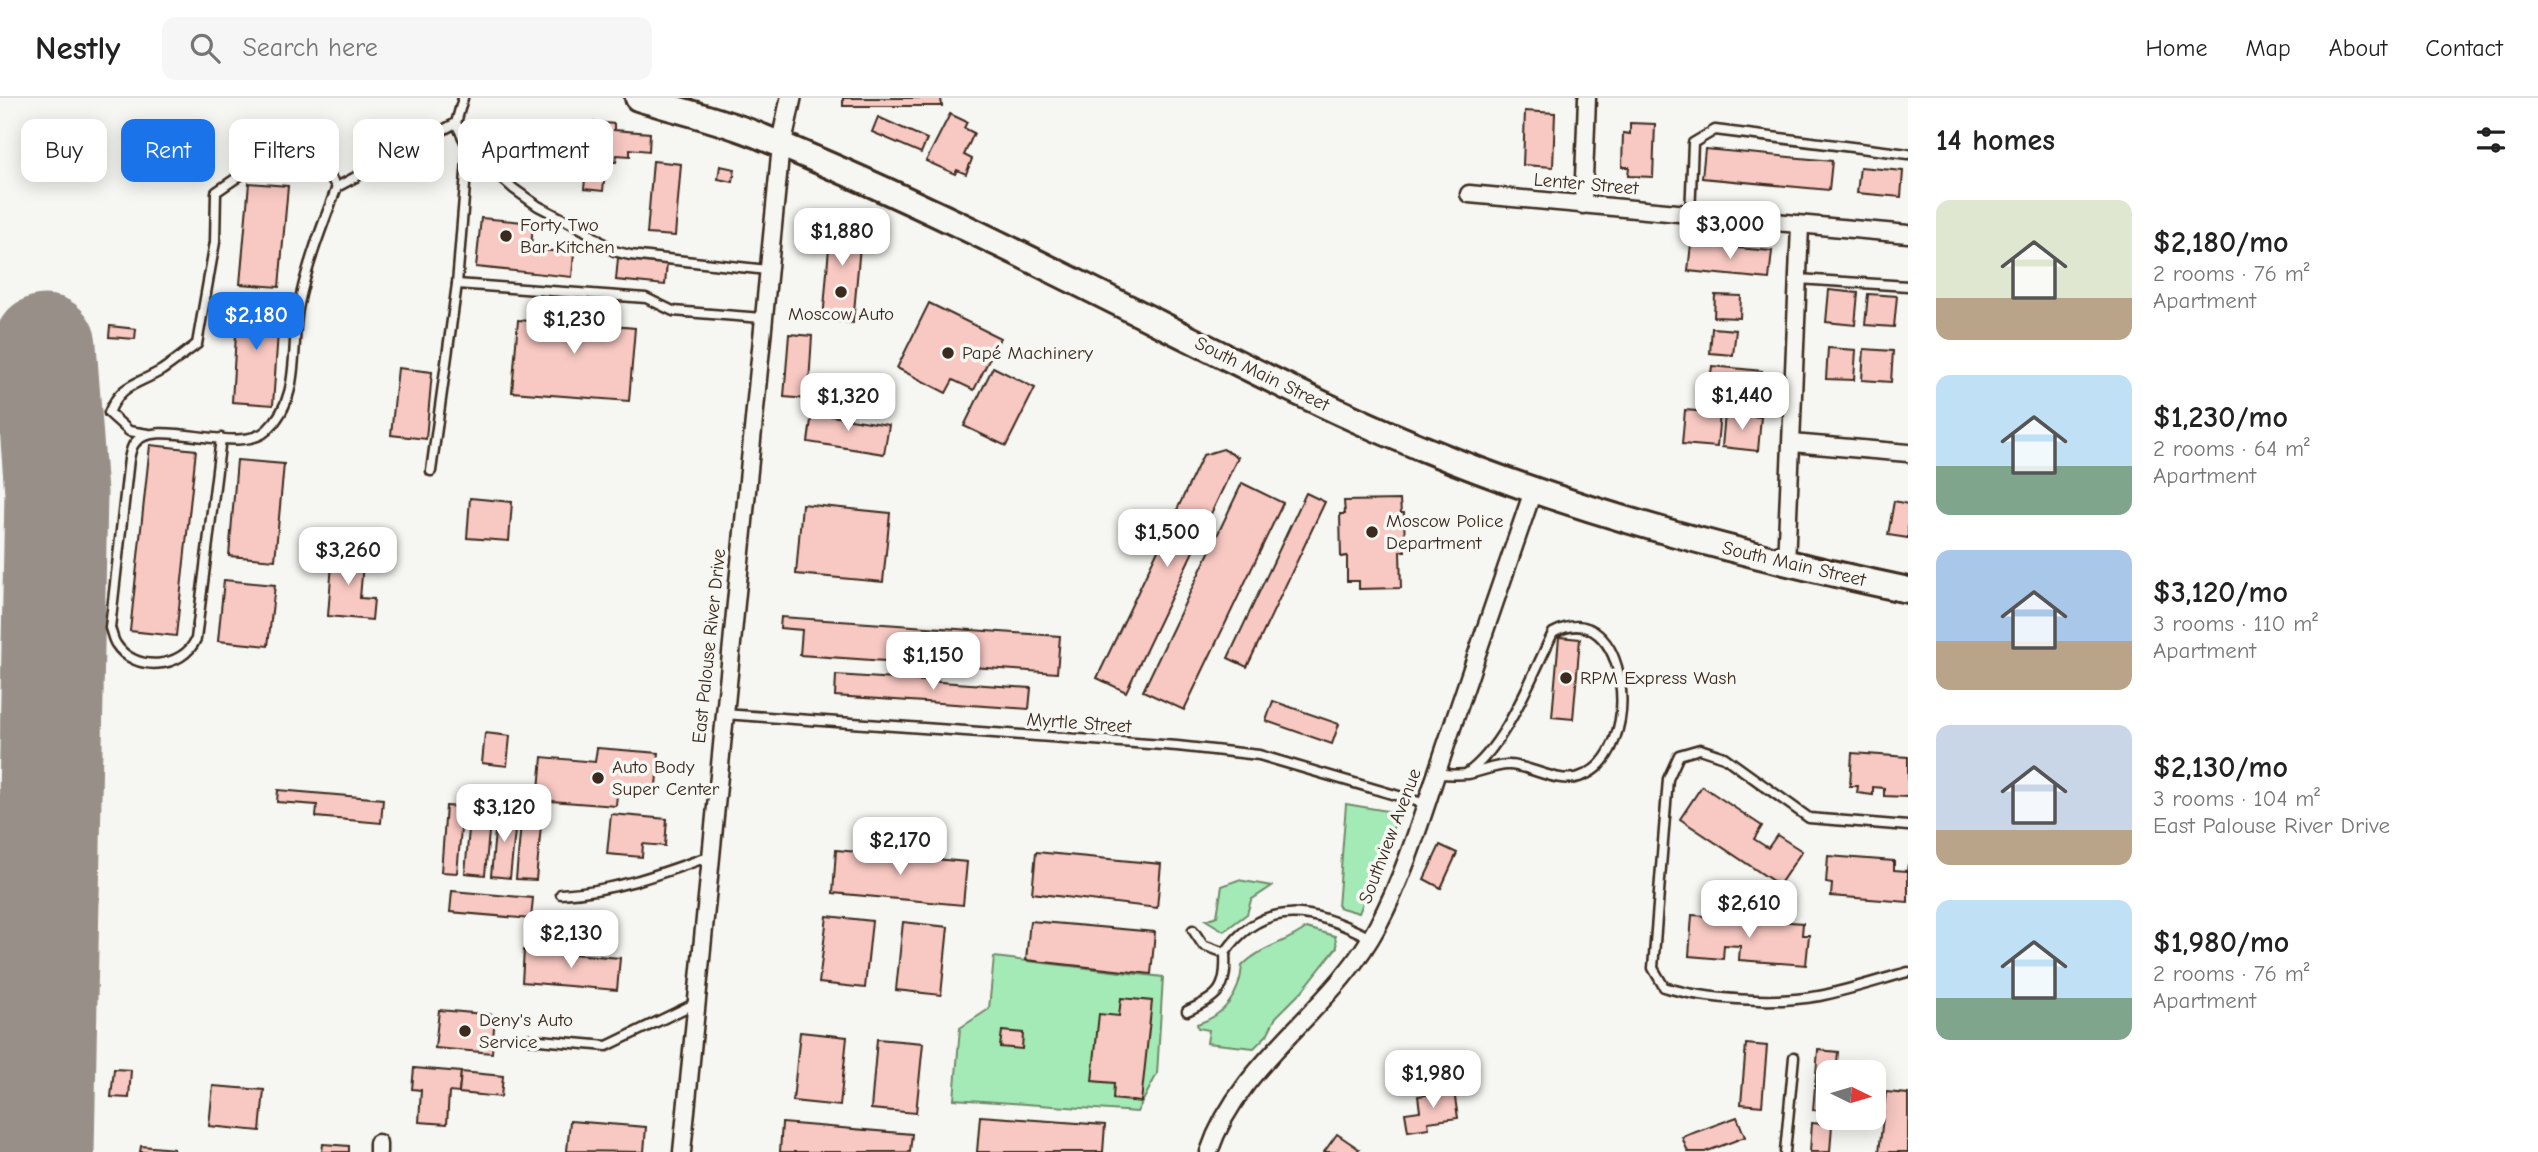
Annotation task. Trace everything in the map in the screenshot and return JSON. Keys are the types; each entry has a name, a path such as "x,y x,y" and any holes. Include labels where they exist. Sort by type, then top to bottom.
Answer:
{"highway":[{"name":"South Main Street","path":"643,99 760,135 940,214 1289,388 1425,450 1591,512 1786,564 1908,590"}],"street":[{"path":"781,145 791,98"},
{"path":"1583,205 1587,98"},
{"name":"East Palouse River Drive","path":"682,1152 781,145"},
{"name":"Lenter Street","path":"1469,194 1908,234"},
{"path":"1786,564 1800,226"},
{"path":"1792,443 1908,453"},
{"name":"Southview Avenue","path":"1209,1152 1216,1130 1240,1088 1325,996 1370,938 1406,860 1532,491"}],"lane":[{"path":"458,127 456,123 463,98"},
{"path":"337,187 315,154 295,146 254,166 216,192 215,242 197,344 160,371 134,382 115,398 109,413 129,431 148,434 240,439 265,433 281,413 291,388 298,309 337,187 456,123"},
{"path":"1690,215 1693,143 1715,130 1908,154"},
{"path":"431,471 457,284 465,182"},
{"path":"509,182 538,206 584,230 614,251 767,270"},
{"path":"1798,279 1908,286"},
{"path":"457,284 646,298 673,311 762,318"},
{"path":"148,434 134,443 129,459 110,628 116,645 131,658 148,663 178,660 192,648 196,639 220,438"},
{"path":"1436,774 1466,774 1510,764 1576,779 1595,769 1613,741 1623,705 1620,675 1605,641 1587,627 1567,625 1553,633 1498,741 1483,762 1466,774"},
{"name":"Myrtle Street","path":"724,714 1177,746 1259,755 1426,804"},
{"path":"1908,826 1809,818 1724,757 1700,749 1679,755 1668,779 1653,968 1664,987 1688,995 1783,999 1819,996 1908,972"},
{"path":"561,894 600,892 709,856"},
{"path":"1186,1011 1218,994 1226,976 1226,953 1236,939 1257,923 1276,915 1298,912 1347,925 1370,938"},
{"path":"1193,930 1203,945 1226,953"},
{"path":"528,1039 607,1046 696,1003"},
{"path":"1785,1152 1794,1057"}],"green space":[{"path":"1346,804 1399,813 1359,913 1338,907"},
{"path":"1238,880 1272,886 1251,900 1247,914 1224,931 1206,920 1217,916 1222,886"},
{"path":"1306,928 1335,936 1337,947 1302,991 1276,1017 1267,1035 1254,1048 1207,1043 1209,1030 1198,1028 1197,1024 1215,1016 1228,1003 1238,987 1242,966 1257,954"},
{"path":"994,957 1163,977 1157,1074 1137,1112 954,1099 960,1028 989,1009"}],"building":[{"path":"843,98 941,98 942,106 843,106"},
{"path":"1525,111 1555,113 1553,167 1523,165"},
{"path":"950,114 967,122 964,128 974,133 964,155 972,159 966,174 957,170 955,174 926,161"},
{"path":"878,117 927,139 921,153 872,132"},
{"path":"1630,123 1655,124 1653,177 1628,176 1629,167 1622,167 1623,133 1630,134"},
{"path":"613,124 614,130 650,133 649,151 630,149 630,156 617,155 616,162 613,162"},
{"path":"1705,149 1832,161 1829,190 1702,178"},
{"path":"653,161 681,164 675,236 647,234"},
{"path":"720,166 735,169 733,182 718,179"},
{"path":"1860,167 1903,171 1901,197 1857,193"},
{"path":"585,182 604,182 603,191 584,189"},
{"path":"249,183 288,186 279,287 240,284"},
{"name":"Moscow Auto","path":"832,211 858,213 855,245 860,246 853,323 823,320"},
{"name":"Forty Two Bar Kitchen","path":"481,218 533,223 531,249 574,253 572,277 476,267"},
{"path":"1691,244 1772,251 1769,279 1688,271"},
{"path":"618,258 667,262 665,285 616,280"},
{"path":"1829,290 1858,293 1855,325 1826,322"},
{"path":"1868,294 1897,296 1894,327 1865,325"},
{"path":"1715,295 1741,296 1740,318 1714,317"},
{"path":"238,300 280,303 273,405 232,402"},
{"name":"Papé Machinery","path":"929,303 1000,338 974,390 953,380 946,393 897,368"},
{"path":"545,307 614,315 613,326 635,328 629,401 512,392 518,320 544,322"},
{"path":"110,326 136,329 135,339 109,337"},
{"path":"1712,328 1736,330 1733,355 1710,353"},
{"path":"789,334 812,336 808,399 784,397"},
{"path":"1828,348 1856,350 1854,380 1826,379"},
{"path":"1864,349 1893,351 1891,382 1862,380"},
{"path":"1712,366 1762,371 1759,394 1709,389"},
{"path":"993,367 1035,388 1006,446 964,426"},
{"path":"398,368 432,372 426,439 391,435"},
{"path":"1685,410 1720,413 1717,447 1682,444"},
{"path":"812,413 889,425 884,454 808,442"},
{"path":"1725,414 1761,417 1758,451 1722,447"},
{"path":"150,445 196,450 176,636 130,631"},
{"path":"1223,449 1238,457 1126,692 1097,678 1203,455"},
{"path":"237,460 284,464 275,560 229,556"},
{"path":"1242,483 1283,503 1184,710 1143,691"},
{"path":"1306,493 1325,502 1247,667 1228,658"},
{"path":"470,498 512,502 509,541 467,538"},
{"name":"Moscow Police Department","path":"1400,500 1401,513 1404,513 1405,551 1400,551 1401,588 1359,589 1359,581 1347,581 1347,556 1341,557 1340,514 1345,514 1344,501"},
{"path":"1894,501 1908,504 1908,538 1888,535"},
{"path":"802,504 890,513 883,582 796,574"},
{"path":"333,550 364,552 360,598 374,599 372,620 328,616"},
{"path":"224,580 275,585 268,646 218,641"},
{"path":"781,617 1060,636 1057,673 800,655 802,630 780,628"},
{"name":"RPM Express Wash","path":"1559,637 1580,639 1573,719 1552,717"},
{"path":"836,675 1031,688 1029,709 835,696"},
{"path":"1273,701 1339,724 1332,744 1266,721"},
{"path":"485,733 510,736 507,766 482,763"},
{"name":"Auto Body Super Center","path":"597,748 659,753 655,797 617,794 616,806 538,800 542,757 595,762"},
{"path":"1852,753 1908,757 1908,797 1884,796 1884,788 1873,787 1873,795 1857,793 1858,786 1850,786"},
{"path":"1702,786 1762,826 1754,839 1768,848 1777,835 1802,851 1779,885 1680,819"},
{"path":"278,790 383,799 381,823 316,817 317,805 277,802"},
{"path":"446,806 463,807 457,873 441,872"},
{"path":"471,808 491,810 485,875 465,873"},
{"path":"497,810 517,812 510,878 491,876"},
{"path":"522,812 542,814 536,880 516,879"},
{"path":"611,814 667,819 665,846 643,844 642,857 607,854"},
{"path":"1440,845 1457,853 1441,888 1424,879"},
{"path":"836,850 967,862 963,905 833,893"},
{"path":"1036,852 1161,864 1157,908 1032,893"},
{"path":"1828,856 1894,861 1894,870 1907,871 1908,864 1908,902 1831,896 1832,884 1826,883"},
{"path":"452,891 533,898 531,919 450,912"},
{"path":"1692,915 1803,923 1802,935 1809,935 1806,965 1739,960 1740,946 1724,945 1723,959 1689,956"},
{"path":"827,916 872,921 865,988 819,983"},
{"path":"1030,921 1155,932 1151,974 1026,960"},
{"path":"903,922 948,927 941,995 896,990"},
{"path":"524,950 620,958 617,990 522,982"},
{"path":"1121,998 1152,1001 1141,1102 1113,1099 1114,1083 1092,1081 1099,1014 1119,1016"},
{"name":"Deny's Auto Service","path":"439,1010 495,1015 492,1053 435,1048"},
{"path":"1002,1031 1023,1033 1022,1049 1000,1047"},
{"path":"800,1032 847,1037 840,1106 793,1101"},
{"path":"877,1039 923,1043 916,1113 871,1109"},
{"path":"1746,1044 1767,1046 1762,1106 1741,1104"},
{"path":"1818,1050 1838,1052 1837,1060 1817,1060"},
{"path":"414,1068 461,1072 459,1093 449,1092 447,1124 419,1122 421,1090 412,1089"},
{"path":"114,1069 131,1070 129,1098 111,1097"},
{"path":"461,1072 503,1076 501,1097 459,1093"},
{"path":"1816,1074 1816,1110 1813,1110"},
{"path":"213,1086 264,1090 260,1131 209,1126"},
{"path":"1454,1091 1458,1118 1428,1122 1429,1128 1408,1131 1405,1113 1420,1111 1418,1096"},
{"path":"1886,1092 1908,1094 1908,1152 1879,1152 1882,1130 1886,1130"},
{"path":"980,1116 1105,1125 1103,1152 977,1152"},
{"path":"1737,1117 1745,1137 1705,1152 1688,1152 1682,1137"},
{"path":"570,1121 646,1127 644,1152 567,1151"},
{"path":"782,1123 912,1134 910,1152 780,1152"},
{"path":"1812,1123 1816,1123 1816,1130 1832,1130 1830,1152 1810,1152"},
{"path":"1337,1134 1359,1149 1357,1152 1324,1152"},
{"path":"323,1144 349,1146 349,1152 322,1152"},
{"path":"141,1146 174,1149 174,1152 140,1152"}],"runway":[{"path":"43,1152 56,493 45,346"}],"place":[{"name":"Forty Two Bar Kitchen","path":"506,236"},
{"name":"Moscow Auto","path":"841,292"},
{"name":"Papé Machinery","path":"948,353"},
{"name":"Moscow Police Department","path":"1372,532"},
{"name":"RPM Express Wash","path":"1566,678"},
{"name":"Auto Body Super Center","path":"598,778"},
{"name":"Deny's Auto Service","path":"465,1031"}]}
